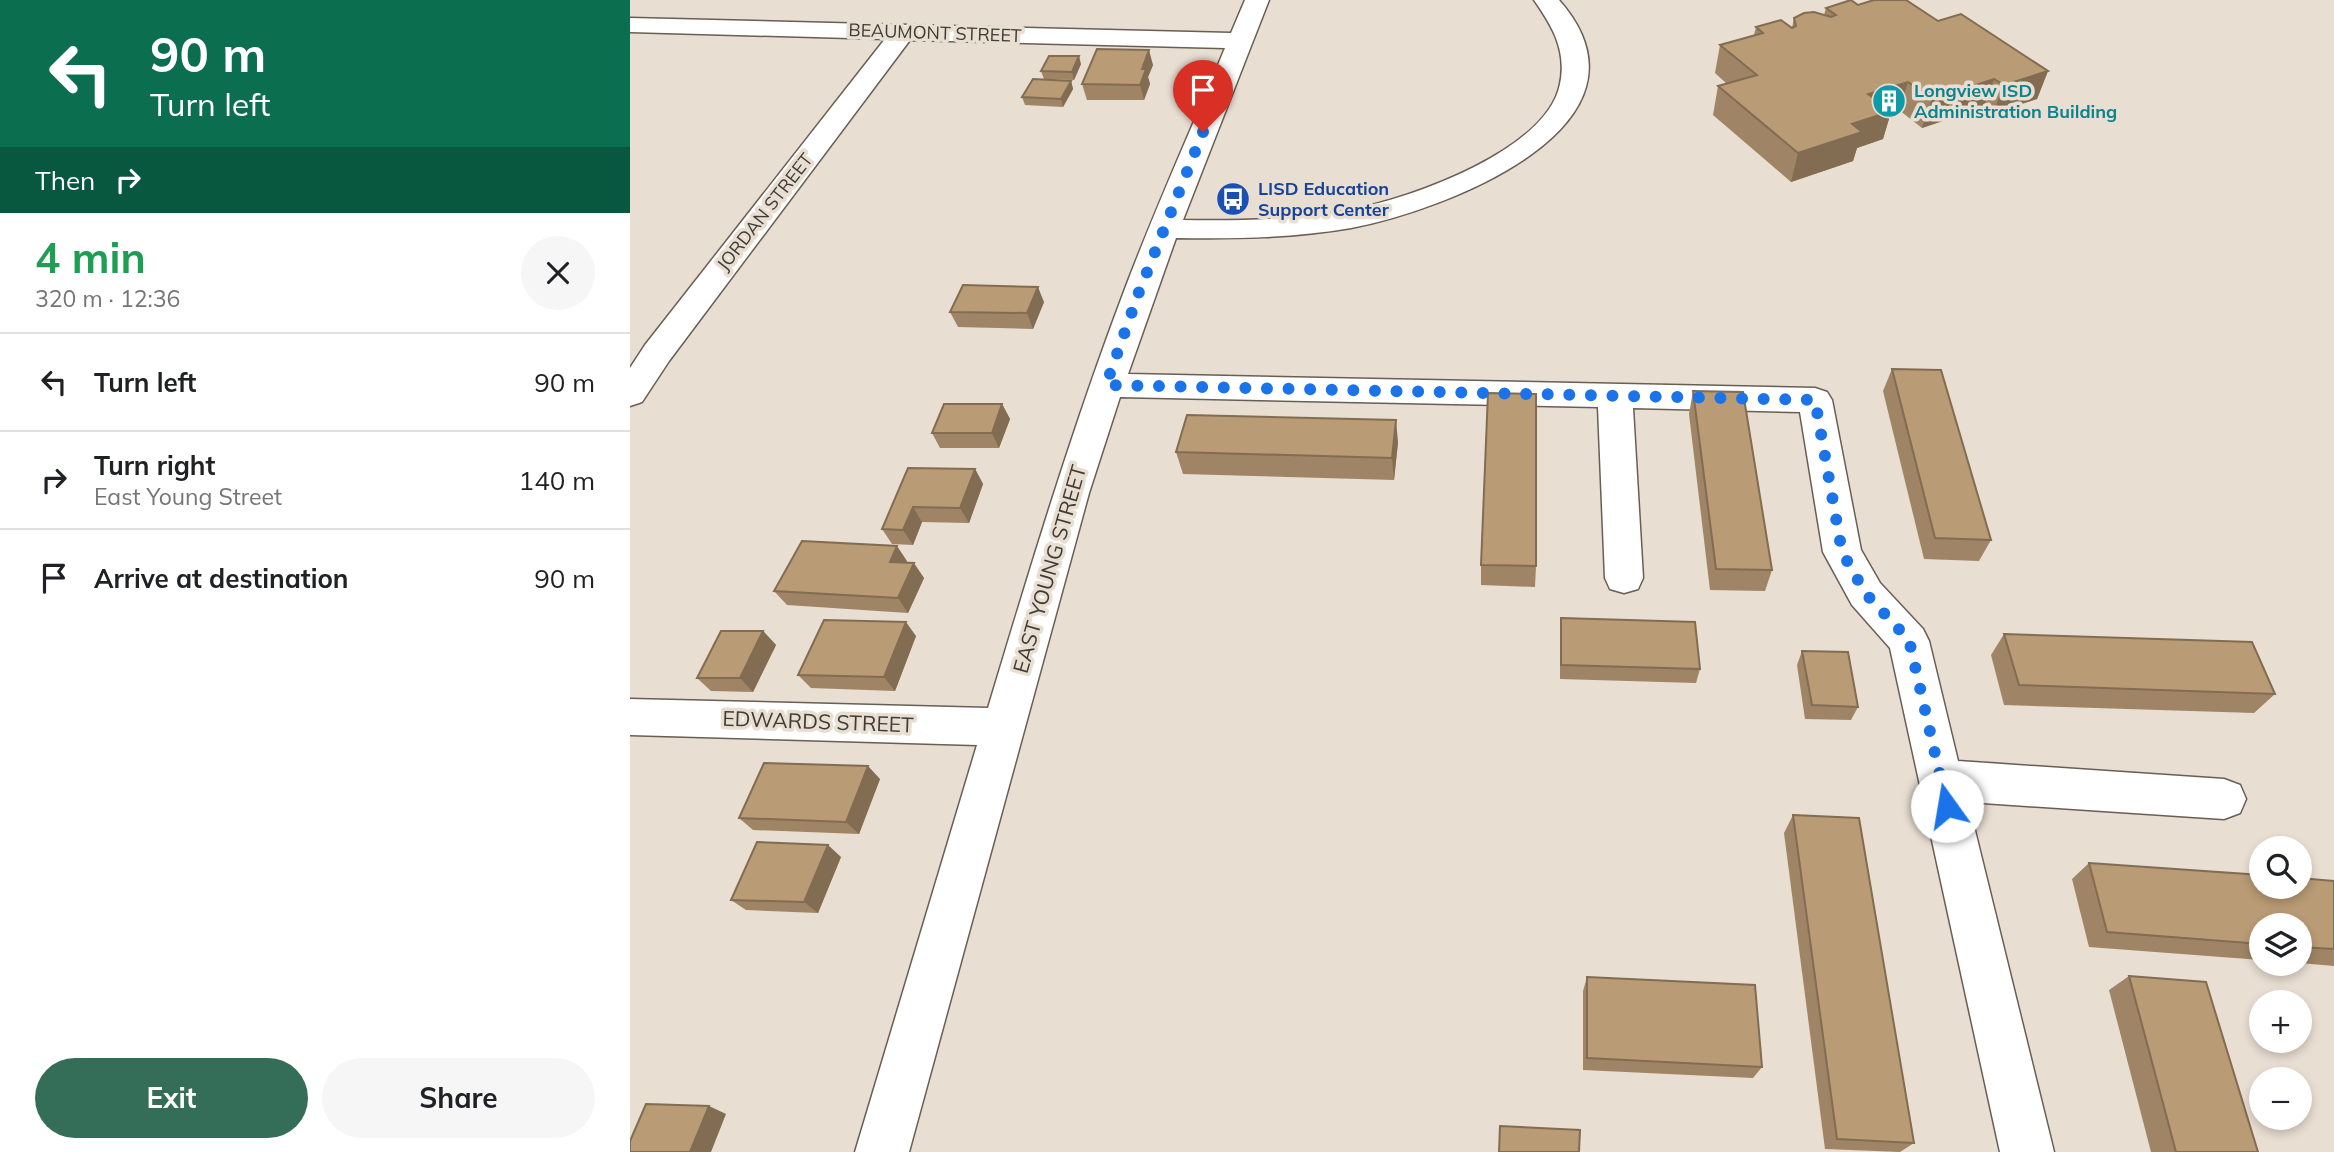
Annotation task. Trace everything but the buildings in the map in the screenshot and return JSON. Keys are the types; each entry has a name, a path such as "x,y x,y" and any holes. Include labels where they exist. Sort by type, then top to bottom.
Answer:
{"street":[{"name":"EAST YOUNG STREET","path":"882,1152 1006,727 1070,493 1106,385 1164,229 1257,0"},
{"path":"1164,229 1281,228 1321,223 1418,201 1471,182 1498,166 1550,124 1572,90 1573,50 1559,15 1546,0"},
{"name":"BEAUMONT STREET","path":"630,25 796,19 904,32 1239,41"},
{"name":"JORDAN STREET","path":"630,394 643,353 904,32"},
{"path":"1106,385 1815,400 1842,552 1866,594 1909,640 2027,1152"},
{"path":"1615,396 1624,578"},
{"name":"EDWARDS STREET","path":"630,717 1006,727"},
{"path":"1941,780 2224,799"}],"place":[{"name":"Longview ISD Administration Building","path":"1889,101"},
{"name":"LISD Education Support Center","path":"1233,199"}],"route":[{"path":"1203,132 1139,292 1106,385 1815,400 1842,552 1866,594 1909,640 1947,806"}]}
